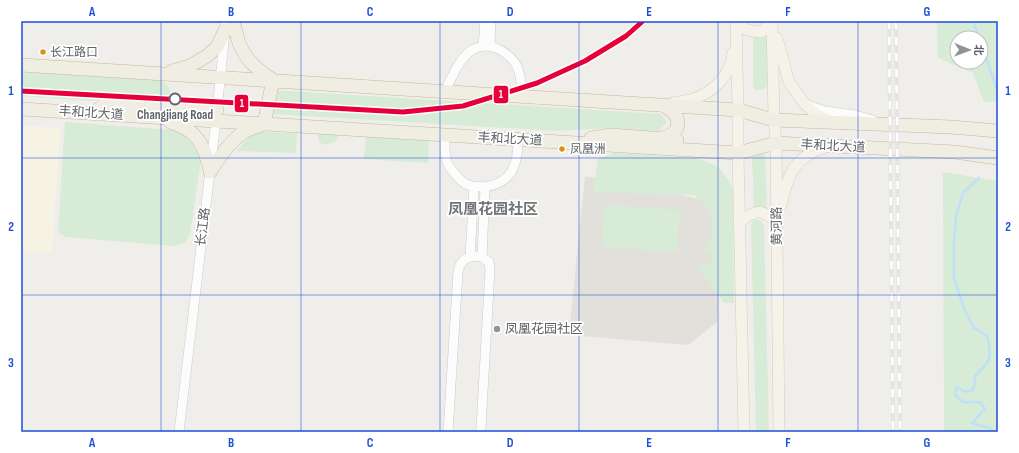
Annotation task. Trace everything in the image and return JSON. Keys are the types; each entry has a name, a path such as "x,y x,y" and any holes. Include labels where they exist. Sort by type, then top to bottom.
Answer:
{"highway":[{"path":"163,74 190,66 207,56 217,47 228,24"},
{"path":"210,171 231,142 245,132 264,124 273,80 259,71 248,59 228,24"},
{"name":"丰和北大道","path":"21,65 738,110 774,120 998,130"},
{"path":"93,113 104,104 216,116"},
{"path":"660,139 672,134 677,129 678,122 672,111 662,105"},
{"name":"丰和北大道","path":"21,109 154,117 216,116 264,124 555,142 738,149 776,143 955,152 998,158"},
{"path":"154,117 179,124 193,134 202,144 207,156 210,171"},
{"path":"555,142 611,136 660,139 738,149"}],"main road":[{"path":"737,21 741,27 745,29 760,32 772,21 789,82 804,103 817,115 834,123"},
{"path":"662,105 691,100 715,86 723,79 732,61 737,21"},
{"path":"737,21 739,223 744,432"},
{"name":"黄河路","path":"772,21 774,120 776,143 779,432"},
{"path":"739,223 748,215 762,212 777,223 786,184 796,165 804,156 830,146"}],"street":[{"path":"485,21 486,46"},
{"path":"486,46 491,21"},
{"name":"长江路","path":"179,432 220,77 228,24"},
{"path":"445,91 464,58 472,50 486,46 505,52 514,60 520,73 523,96"},
{"path":"804,103 824,111 855,114 879,122 977,123 998,126"},
{"path":"445,135 444,147 447,163 463,183 474,187 485,187 495,184 508,177 516,161 518,139"},
{"path":"470,257 474,187"},
{"path":"482,257 485,187"},
{"path":"448,432 458,272 460,265 465,259 477,256 482,257 488,262 490,269 480,432"}],"shaded area":[{"path":"21,126 60,128 52,253 21,251"},
{"path":"585,176 720,203 717,322 688,345 569,335"}],"green space":[{"path":"937,21 998,21 998,102 984,102 973,73 966,70 989,70 989,30 949,30 949,63 938,58"},
{"path":"754,36 765,36 768,40 768,85 764,89 755,90 753,84"},
{"path":"21,71 162,80 169,88 170,94 166,100 157,105 99,98 91,101 21,96"},
{"path":"272,90 660,114 667,122 659,131 611,128 556,131 273,114 270,110"},
{"path":"65,122 173,130 182,134 192,144 201,159 190,235 184,243 173,246 66,237 58,232"},
{"path":"260,132 297,133 296,153 237,151 249,137"},
{"path":"317,133 340,134 336,141 325,145 319,142"},
{"path":"366,135 429,139 428,163 364,159"},
{"path":"614,153 691,158 706,161 721,170 725,175 733,188 734,303 724,303 696,263 711,263 712,254 702,253 712,235 712,225 709,210 695,195 593,192 598,158"},
{"path":"761,153 765,155 767,209 754,207 752,157 753,154"},
{"path":"943,172 998,181 998,432 944,432"},
{"path":"604,205 680,210 677,252 601,247"},
{"path":"754,220 761,220 764,226 769,432 756,432 751,224"}],"waterway":[{"path":"974,21 976,30"},
{"path":"989,67 998,92"},
{"path":"979,178 963,193 956,216 954,278 964,308 973,327 987,336 990,354 987,363 975,376 975,384 972,391 964,391 957,387 955,395 963,402 980,402 985,409 972,423 990,428 991,432"}],"railway":[{"path":"889,21 893,432"},
{"path":"896,21 900,432"}],"transit line":[{"name":"1","path":"21,91 403,112 463,106 537,83 585,61 626,36 643,21"}],"place":[{"name":"长江路口","path":"43,52"},
{"name":"Changjiang Road","path":"175,99"},
{"name":"凤凰洲","path":"562,149"},
{"name":"凤凰花园社区","path":"497,329"}],"district":[{"name":"凤凰花园社区","path":"493,209"}]}
